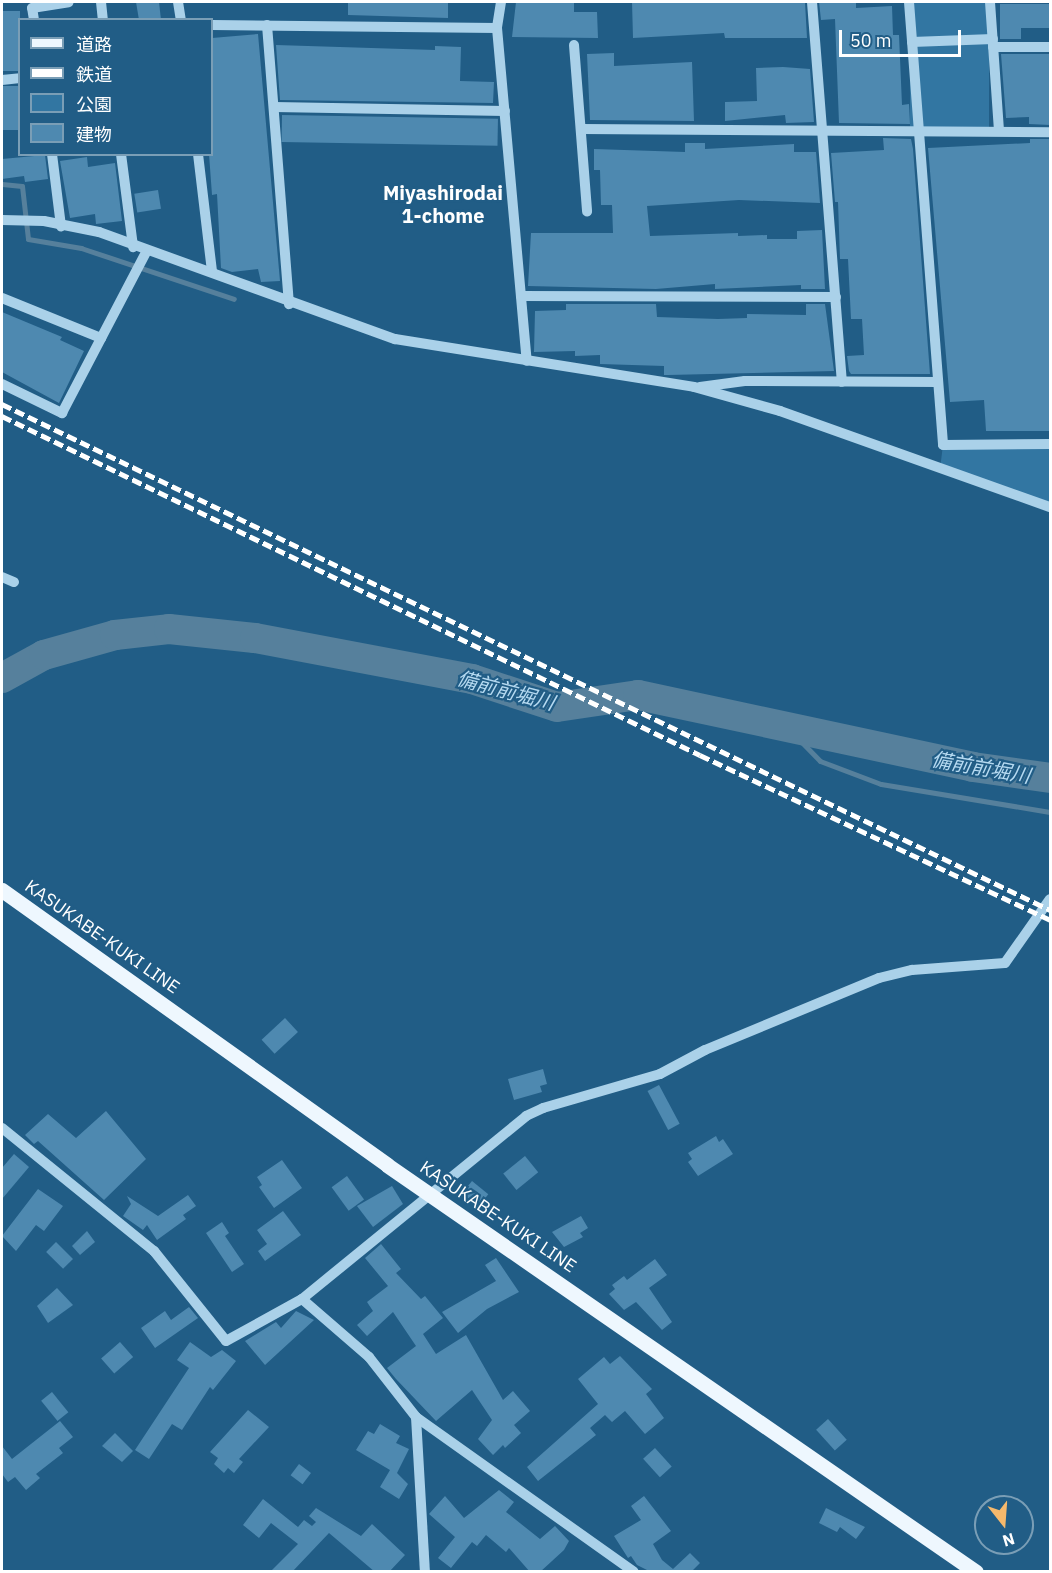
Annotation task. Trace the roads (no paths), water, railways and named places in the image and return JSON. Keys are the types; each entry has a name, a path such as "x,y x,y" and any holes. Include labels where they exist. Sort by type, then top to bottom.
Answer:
{"main road":[{"name":"KASUKABE-KUKI LINE","path":"2,890 431,1194 976,1572"}],"street":[{"path":"34,18 32,8 69,2"},
{"path":"101,2 103,18"},
{"path":"178,2 181,18"},
{"path":"501,2 497,28 527,361"},
{"path":"812,2 842,382"},
{"path":"909,2 943,445 1050,444"},
{"path":"990,2 999,131"},
{"path":"213,25 497,28"},
{"path":"267,25 289,304"},
{"path":"912,42 993,43 1050,47"},
{"path":"574,45 587,211"},
{"path":"2,80 18,78"},
{"path":"274,107 505,111"},
{"path":"581,129 1050,132"},
{"path":"52,156 62,226"},
{"path":"121,156 133,247"},
{"path":"198,156 212,272"},
{"path":"2,220 44,221 99,232 146,252 212,272 289,304 395,339 694,387 780,411 1050,507"},
{"path":"2,384 62,413 146,252"},
{"path":"521,296 836,297"},
{"path":"2,298 101,338"},
{"path":"694,387 745,381 938,382"},
{"path":"2,577 14,582"},
{"path":"2,1128 154,1251 226,1341 302,1299 510,1128 543,1108 660,1074 705,1050 879,978 912,970 1005,963 1050,899"},
{"path":"302,1299 369,1357 416,1417 634,1572"},
{"path":"416,1417 425,1572"}],"waterway":[{"path":"2,184 22,186 28,239 81,248 234,299"},
{"name":"備前前堀川","path":"2,678 44,655 115,635 169,629 255,638 472,679 557,707 638,695 973,767 1050,778"},
{"path":"785,725 820,761 881,784 1050,812"}],"railway":[{"path":"2,404 1050,910"},
{"path":"2,416 700,755 1050,920"}],"district":[{"name":"Miyashirodai 1-chome","path":"443,204"}]}
